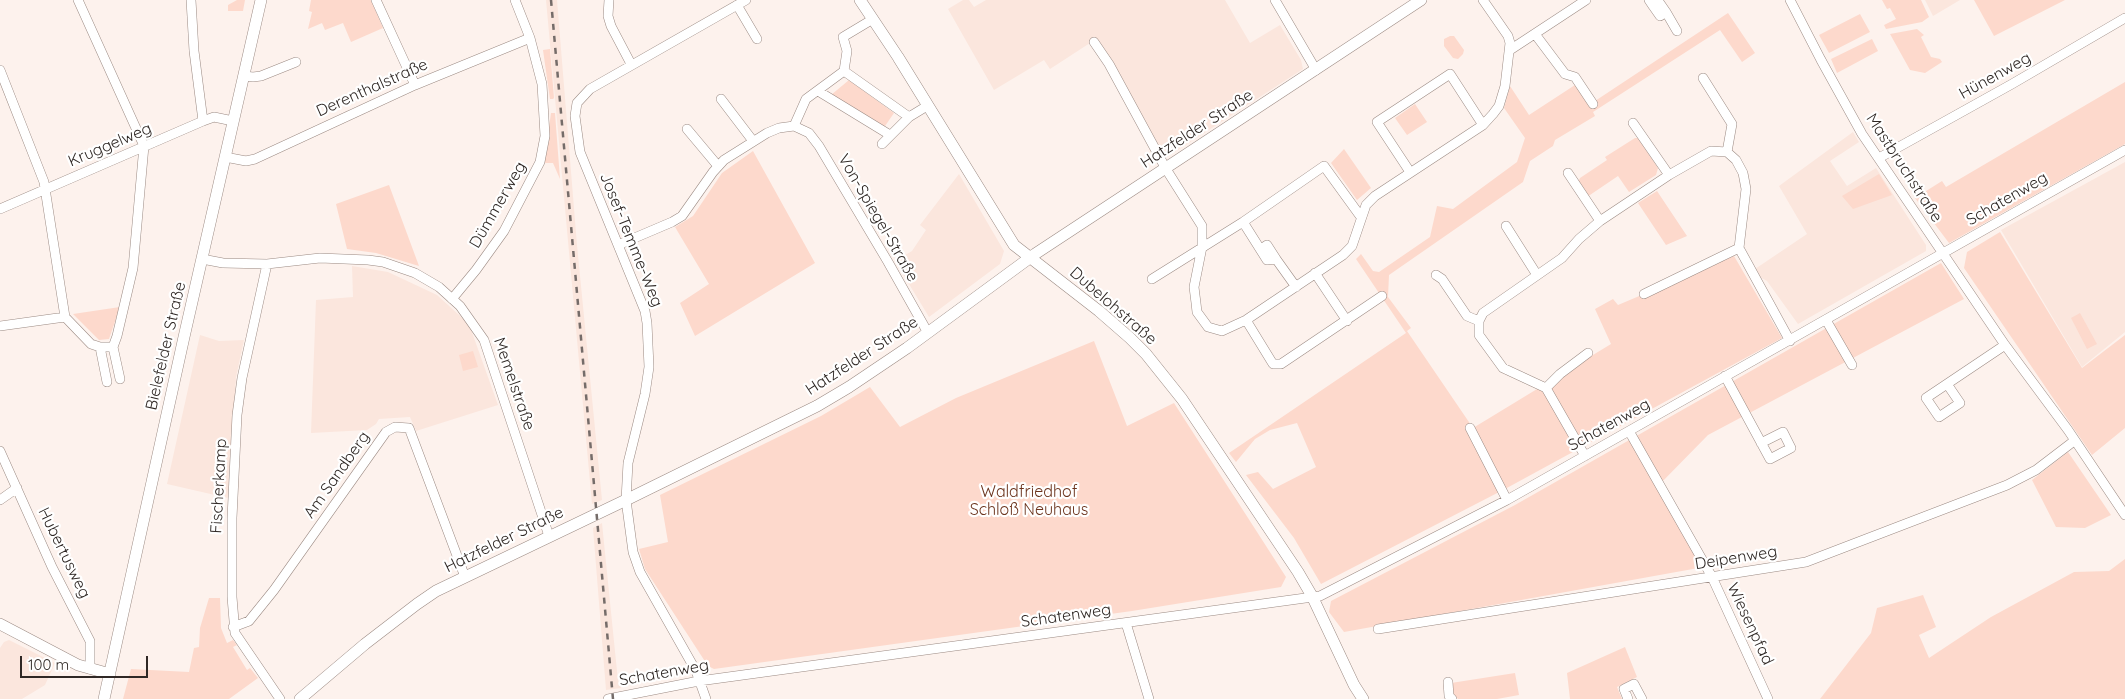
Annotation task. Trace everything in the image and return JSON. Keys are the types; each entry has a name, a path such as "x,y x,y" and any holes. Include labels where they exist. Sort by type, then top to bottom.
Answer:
{"main road":[{"name":"Bielefelder Straße","path":"104,699 261,0"},
{"name":"Dubelohstraße","path":"860,0 928,106 1009,239 1114,325 1146,354 1182,399 1293,564 1312,596 1354,685 1363,699"},
{"name":"Hatzfelder Straße","path":"300,699 416,604 436,591 817,406 885,364 1031,257 1316,70 1406,4 1421,0"},
{"path":"1,627 78,665 110,674"}],"street":[{"path":"78,0 144,146 133,268 117,336 112,347 120,379"},
{"path":"191,0 194,51 203,121"},
{"path":"376,0 415,85"},
{"name":"Dümmerweg","path":"452,299 504,231 540,162 544,136 542,84 530,38 515,0"},
{"path":"609,0 608,16 611,26 631,64 746,0"},
{"path":"1275,0 1316,70"},
{"path":"1094,42 1109,64 1166,169 1202,226 1202,247 1194,287 1197,312 1208,327 1222,331 1246,320 1344,254 1352,246 1366,204 1410,172 1483,125 1499,106 1505,86 1510,50 1508,36 1483,0"},
{"path":"1510,50 1586,0"},
{"name":"Mastbruchstraße","path":"1790,0 1821,60 1878,158 2005,346 2125,515"},
{"path":"1651,3 1659,2 1677,31"},
{"path":"737,5 757,39"},
{"name":"Hünenweg","path":"1878,158 2012,84 2125,18"},
{"path":"618,245 682,216 718,166 753,141 779,128 794,126 806,99 844,71 847,51 844,37 873,19"},
{"path":"1535,34 1565,74 1574,77 1593,104"},
{"name":"Derenthalstraße","path":"225,158 246,161 255,159 415,85 530,38"},
{"path":"244,76 261,76 296,62"},
{"name":"Josef-Temme-Weg","path":"631,64 590,89 577,103 575,116 580,152 645,311 649,351 646,394 628,463 626,500 633,552 640,572 693,664 706,699"},
{"path":"0,70 44,182 65,317 92,344 100,348 112,347"},
{"path":"844,71 909,117"},
{"path":"1410,172 1378,122 1450,74 1483,125"},
{"path":"1703,78 1732,124 1727,152"},
{"path":"818,91 890,135"},
{"path":"721,99 753,141"},
{"path":"882,144 909,117 928,106"},
{"name":"Kruggelweg","path":"0,209 203,121 214,117 233,121"},
{"path":"1633,123 1669,175"},
{"name":"Von-Spiegel-Straße","path":"794,126 809,133 819,146 888,262 928,334"},
{"path":"687,129 718,166"},
{"name":"Schatenweg","path":"608,699 699,681 1126,623 1323,594 1507,500 2125,150"},
{"path":"1585,456 1546,388 1503,368 1479,335 1479,321 1483,313 1562,258 1579,238 1600,221 1669,175 1711,151 1727,152 1736,160 1745,181 1746,189 1739,248 1790,341"},
{"path":"1152,279 1243,222 1324,166 1361,217"},
{"path":"1568,173 1600,221"},
{"path":"1243,222 1267,260 1276,259 1296,287"},
{"path":"1506,226 1537,275"},
{"path":"1644,294 1739,248"},
{"name":"Memelstraße","path":"202,259 223,263 267,264 320,258 349,258 383,262 415,273 439,286 471,320 484,340 549,536"},
{"name":"Fischerkamp","path":"267,264 242,378 238,415 231,558 234,627 238,640 280,699"},
{"path":"1316,273 1346,321"},
{"path":"1436,274 1442,279 1467,316 1479,321"},
{"path":"1246,320 1273,364 1281,364 1382,296"},
{"path":"0,326 65,317"},
{"path":"1826,320 1852,365"},
{"path":"1947,384 2005,346"},
{"path":"100,348 107,382"},
{"path":"1546,388 1560,374 1588,353"},
{"path":"1725,376 1762,443"},
{"name":"Am Sandberg","path":"234,627 249,621 274,590 386,432 395,427 409,428 465,577"},
{"path":"1470,428 1507,500"},
{"name":"Wiesenpfad","path":"1630,431 1712,577 1768,699"},
{"name":"Deipenweg","path":"1378,629 1806,562 2007,485 2036,470 2074,441"},
{"name":"Hubertusweg","path":"0,451 52,567 90,640 90,669"},
{"path":"0,500 17,488"},
{"path":"1126,623 1149,699"},
{"path":"1448,682 1449,696 1452,699"},
{"path":"1628,699 1624,689 1634,684 1642,699"}],"shaded area":[{"path":"546,0 557,0 577,245 602,500 592,504"},
{"path":"963,0 969,0 974,7 986,0 1225,0 1250,43 1280,25 1301,60 1303,69 1158,163 1107,67 1090,43 1050,69 1044,60 994,90 948,9"},
{"path":"1925,0 1960,0 1933,16"},
{"path":"1853,132 1859,142 1830,161 1847,186 1876,168 1926,245 1926,251 1798,324 1767,281 1760,277 1755,269 1807,234 1779,186"},
{"path":"2125,162 2125,332 2082,367 2001,230"},
{"path":"959,174 1004,251 1000,264 929,317 895,261 912,251 926,230 920,225"},
{"path":"352,266 388,272 437,295 469,324 498,405 416,431 410,417 379,419 376,424 367,430 311,433 316,300 353,297"},
{"path":"200,335 219,341 244,340 236,377 228,498 167,484"},
{"path":"602,523 618,681 621,688 606,690 593,528"},
{"path":"9,640 55,663 45,685 22,699 0,699 0,648 4,642"}],"green space":[{"path":"237,0 245,0 243,11 228,11 228,5"},
{"path":"311,0 371,0 383,28 351,42 343,23 325,30 322,23 308,29 312,12 309,11"},
{"path":"1882,0 1921,0 1929,17 1922,22 1886,29 1884,25 1896,19 1890,8 1887,9"},
{"path":"1974,0 2065,0 1994,36"},
{"path":"1728,13 1755,53 1742,62 1720,30 1593,112 1595,116 1555,140 1553,146 1530,161 1523,182 1389,275 1388,297 1411,328 1407,331 1473,428 1611,344 1595,309 1613,299 1618,305 1734,256 1782,338 1505,489 1321,584 1294,538 1246,475 1258,472 1273,489 1316,467 1297,423 1270,430 1255,439 1236,462 1229,453 1406,333 1356,259 1361,254 1373,271 1379,272 1430,237 1437,206 1453,209 1517,162 1525,138 1504,108 1510,86 1529,115 1575,85 1589,105"},
{"path":"1860,14 1870,32 1829,53 1819,35"},
{"path":"1917,29 1924,35 1921,37 1931,57 1940,59 1942,62 1925,73 1910,70 1890,34"},
{"path":"1454,36 1464,50 1458,59 1453,58 1444,46 1444,39"},
{"path":"1872,39 1878,51 1837,73 1831,59"},
{"path":"550,49 553,99 550,99 543,50"},
{"path":"849,80 894,113 883,129 831,95"},
{"path":"2125,82 2125,144 1949,243 1915,198 1942,181 1946,187"},
{"path":"1415,104 1427,122 1407,135 1395,118"},
{"path":"551,113 555,113 560,179 553,163 544,163"},
{"path":"1638,138 1658,168 1656,175 1629,192 1618,176 1587,197 1578,182 1580,178 1607,160 1605,157"},
{"path":"1344,149 1371,188 1357,200 1331,163"},
{"path":"753,151 815,263 695,336 680,303 709,284 675,227 693,216 722,173"},
{"path":"1879,174 1892,195 1853,209 1842,196"},
{"path":"389,185 419,266 376,253 347,249 336,204"},
{"path":"1657,191 1687,236 1666,245 1638,203"},
{"path":"2000,232 2082,368 2125,335 2125,428 2092,455 1964,268 1967,252"},
{"path":"1941,263 1964,299 1708,435 1658,486 1704,567 1344,632 1329,612 1331,601 1515,505"},
{"path":"120,307 109,339 99,340 73,314"},
{"path":"2080,313 2097,344 2087,349 2071,318"},
{"name":"Waldfriedhof Schloß Neuhaus","path":"1094,341 1127,426 1174,403 1286,577 1281,587 1132,611 714,669 708,666 645,569 639,549 668,542 660,495 821,416 870,387 900,427 956,398"},
{"path":"473,351 478,367 463,371 459,355"},
{"path":"2068,452 2111,515 2085,528 2056,527 2032,480"},
{"path":"2125,559 2125,699 1820,699 1871,633 1877,608 1923,595 1936,627 1919,635 1929,658 1991,617 2074,572 2109,571"},
{"path":"209,598 220,598 221,628 227,643 233,640 237,645 233,647 247,670 250,668 258,678 229,699 123,699 131,669 189,672 194,648 199,647 200,628"},
{"path":"1625,647 1637,677 1617,687 1622,699 1570,699 1567,673"},
{"path":"1515,673 1519,695 1497,699 1458,699 1452,692 1451,683"}],"railway":[{"path":"551,0 613,699"}]}
